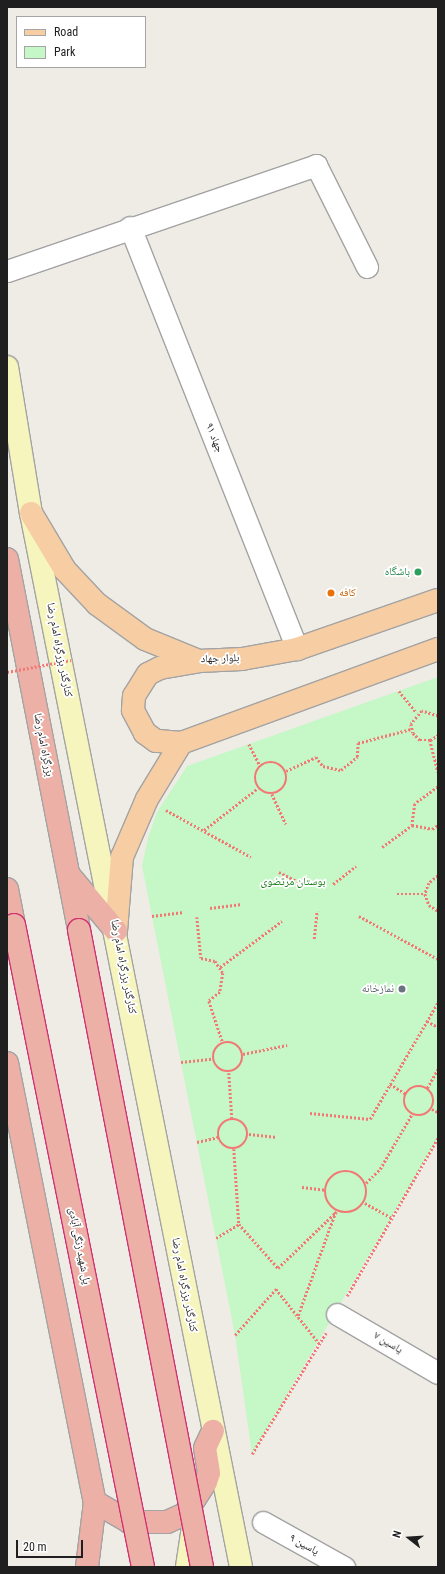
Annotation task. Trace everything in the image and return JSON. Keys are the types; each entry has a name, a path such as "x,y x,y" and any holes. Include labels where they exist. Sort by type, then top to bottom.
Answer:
{"highway":[{"name":"بزرگراه امام رضا","path":"7,559 202,1567"},
{"path":"68,874 116,931"},
{"name":"پل شهید زنگی آبادی","path":"7,889 143,1567"},
{"path":"7,1063 94,1502 87,1567"},
{"path":"94,1502 118,1518 151,1524 167,1522 185,1514 199,1498 209,1473 205,1448 213,1431"}],"main road":[{"name":"کنارگذر بزرگراه امام رضا","path":"7,367 31,513 116,931 213,1431 241,1567"},
{"name":"بلوار جهاد","path":"31,513 65,570 97,604 145,640 199,661 297,649 438,600"},
{"path":"199,661 160,668 148,674 134,696 133,710 145,733 156,741 181,743 438,649"},
{"path":"116,931 122,857 147,799 181,743"},
{"path":"187,1567 199,1498"}],"street":[{"path":"7,271 130,227 316,165 367,267"},
{"name":"جهاد ۹۱","path":"130,227 297,649"},
{"name":"یاسین ۷","path":"337,1314 438,1373"},
{"name":"یاسین ۹","path":"263,1522 344,1567"}],"path":[{"path":"7,672 71,660"},
{"path":"399,691 417,713"},
{"path":"417,713 427,710 438,716"},
{"path":"411,729 417,713"},
{"path":"411,729 420,740 430,740 438,735"},
{"path":"286,771 316,757 323,766 341,770 353,763 358,743 411,729"},
{"path":"430,740 438,772"},
{"path":"249,744 260,766"},
{"path":"258,788 255,777 260,766 274,762 286,771"},
{"path":"272,794 285,786 286,771"},
{"path":"382,848 412,825 415,804 438,787"},
{"path":"258,788 272,794 286,824"},
{"path":"204,830 258,788"},
{"path":"160,807 251,857"},
{"path":"412,825 432,829 438,825"},
{"path":"333,884 356,866"},
{"path":"279,872 304,886"},
{"path":"438,876 429,883 425,894 429,905 438,912"},
{"path":"397,894 425,894"},
{"path":"210,908 242,904"},
{"path":"314,940 317,911"},
{"path":"152,916 184,912"},
{"path":"359,916 438,959"},
{"path":"197,917 201,958 220,966"},
{"path":"220,966 282,921"},
{"path":"220,966 223,986 209,1001 223,1043"},
{"path":"310,1113 370,1119 438,1002"},
{"path":"427,1021 438,1028"},
{"path":"223,1043 235,1044 243,1054 241,1065 228,1073 220,1071 212,1060 214,1049 223,1043"},
{"path":"243,1054 288,1045"},
{"path":"181,1062 212,1060"},
{"path":"427,1088 438,1068"},
{"path":"228,1073 232,1118"},
{"path":"390,1084 406,1094"},
{"path":"415,1087 427,1088 434,1097 432,1109 423,1116 412,1114 405,1105 406,1094 415,1087"},
{"path":"432,1109 438,1112"},
{"path":"366,1183 380,1170 412,1114"},
{"path":"232,1118 242,1121 249,1134 246,1143 234,1149 226,1147 218,1137 220,1127 232,1118"},
{"path":"249,1134 277,1137"},
{"path":"197,1142 218,1137"},
{"path":"234,1149 239,1224 278,1268 336,1212"},
{"path":"346,1170 361,1177 366,1183 365,1203 352,1213 336,1212 327,1202 325,1190 332,1176 346,1170"},
{"path":"302,1187 325,1190"},
{"path":"365,1203 392,1218"},
{"path":"298,1317 336,1212"},
{"path":"216,1238 239,1224"},
{"path":"235,1335 276,1289 319,1344"}],"green space":[{"name":"بوستان مرتضوی","path":"438,677 438,1138 252,1454 235,1335 142,866 148,838 157,812 187,766"}],"place":[{"name":"باشگاه","path":"418,572"},
{"name":"کافه","path":"331,593"},
{"name":"نمازخانه","path":"402,989"}]}
